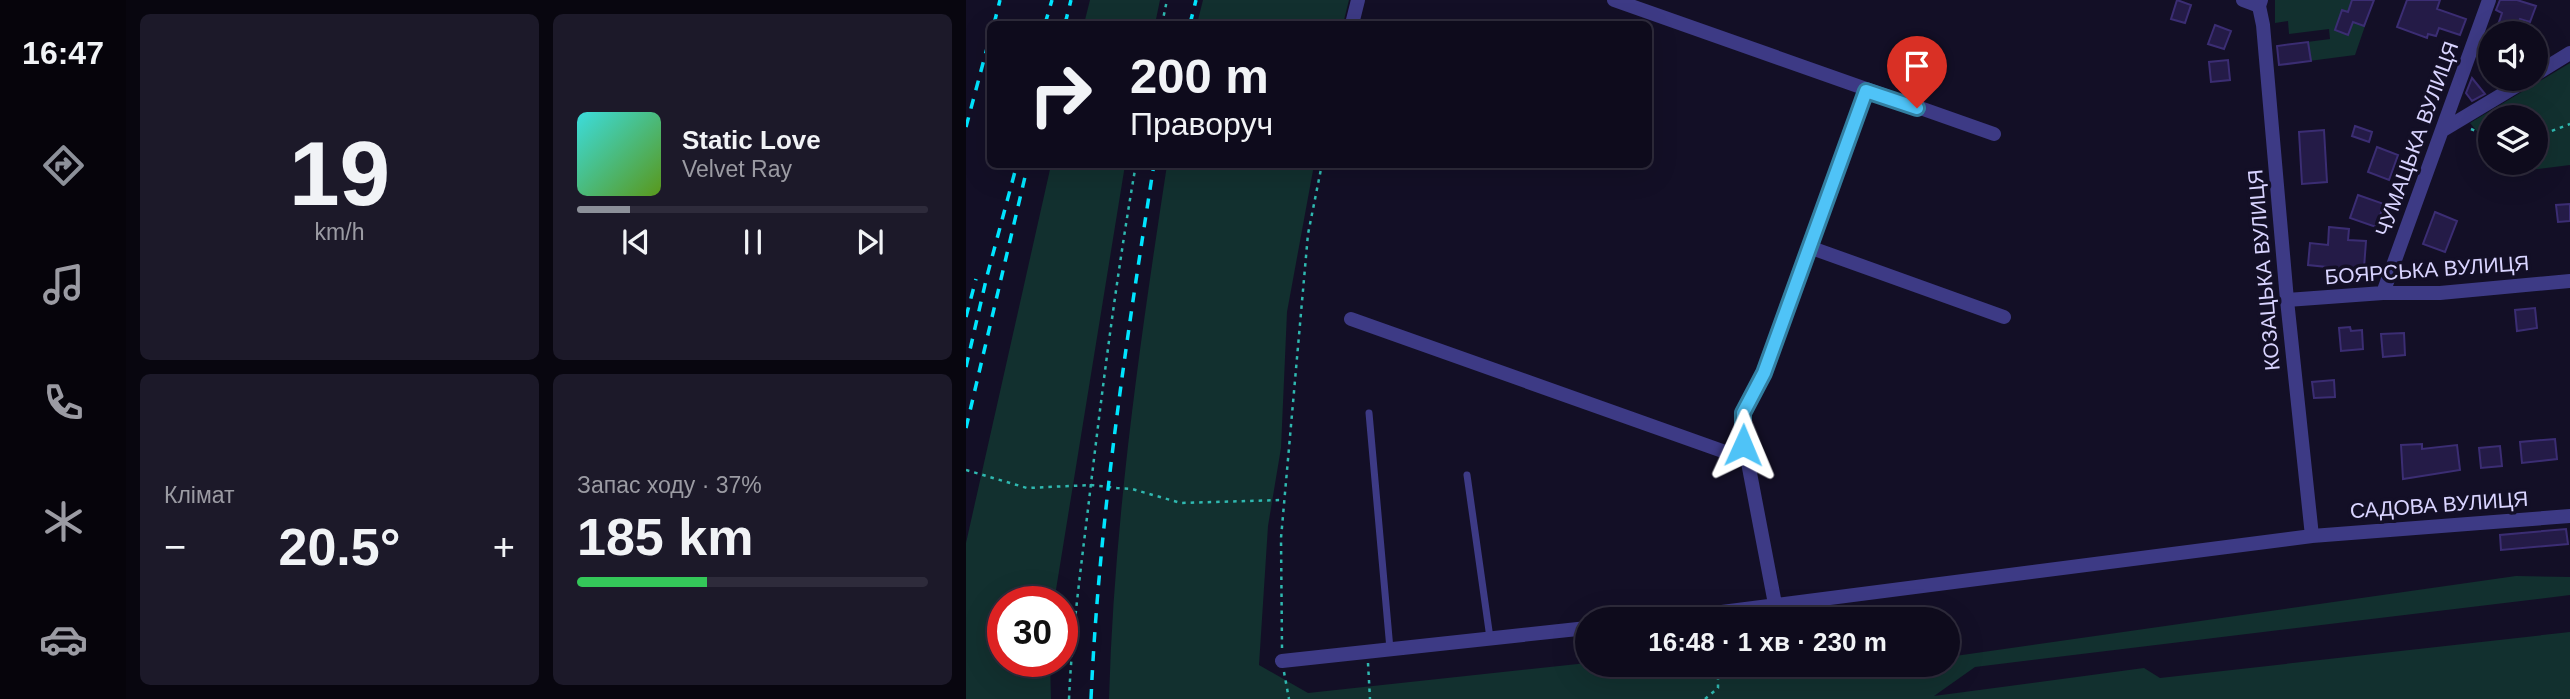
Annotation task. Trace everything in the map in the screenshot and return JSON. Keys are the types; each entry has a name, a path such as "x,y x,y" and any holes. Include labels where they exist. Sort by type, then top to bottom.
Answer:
{"street":[{"path":"1353,21 1357,0"},
{"path":"1614,0 1994,134"},
{"path":"2243,0 2260,3"},
{"name":"ЧУМАЦЬКА ВУЛИЦЯ","path":"2383,293 2449,126 2489,0"},
{"name":"КОЗАЦЬКА ВУЛИЦЯ","path":"2260,3 2312,536"},
{"path":"2548,67 2570,53"},
{"path":"1775,604 1745,459 1743,413 1764,373 1866,91"},
{"path":"2449,126 2508,91"},
{"path":"1809,247 2004,317"},
{"name":"БОЯРСЬКА ВУЛИЦЯ","path":"2287,300 2383,293 2440,293 2570,281"},
{"path":"1351,318 1745,459"},
{"name":"САДОВА ВУЛИЦЯ","path":"1753,607 2312,536 2570,516"},
{"path":"1282,662 1575,629"}],"lane":[{"path":"1369,413 1390,650"},
{"path":"1467,475 1490,638"}],"path":[{"path":"1163,21 1167,0"},
{"path":"2548,132 2570,124"},
{"path":"2449,126 2478,134"},
{"path":"1069,699 1091,485 1123,238 1135,168"},
{"path":"1289,699 1282,662 1281,538 1308,234 1321,168"},
{"path":"966,470 1027,488 1091,485 1132,489 1181,503 1285,500"},
{"path":"1368,652 1370,699"},
{"path":"1705,699 1718,688 1718,677"}],"green space":[{"path":"1090,0 1160,0 1156,21 1085,21"},
{"path":"1203,0 1349,0 1344,21 1198,21"},
{"path":"2275,0 2374,0 2355,55 2279,65 2277,46 2330,39 2329,29 2289,34 2288,21 2275,23"},
{"path":"2570,63 2570,165 2548,168 2548,105 2500,105 2523,91 2548,91 2548,76"},
{"path":"2478,118 2478,133 2470,123"},
{"path":"1050,168 1125,168 1057,586 987,586 987,677 1050,677 1051,699 966,699 966,543"},
{"path":"1167,168 1313,168 1287,312 1281,448 1268,526 1259,665 1308,693 1575,664 1575,677 1960,677 1960,655 2516,576 2570,577 2570,595 1975,667 1934,696 2144,668 2160,678 2570,632 2570,699 1109,699 1122,498"}],"building":[{"path":"2177,0 2191,5 2185,23 2171,19"},
{"path":"2352,0 2374,0 2364,26 2353,22 2348,35 2335,30 2342,10 2348,12"},
{"path":"2407,0 2440,0 2437,9 2466,19 2460,35 2439,28 2436,36 2428,34 2427,38 2397,27"},
{"path":"2500,0 2517,0 2536,6 2530,21 2499,21 2502,13 2496,10"},
{"path":"2215,25 2231,31 2224,49 2208,44"},
{"path":"2308,42 2311,61 2279,65 2277,46"},
{"path":"2228,60 2230,80 2211,82 2209,62"},
{"path":"2472,78 2478,85 2478,91 2485,94 2472,101 2466,93"},
{"path":"2355,126 2372,132 2369,142 2352,136"},
{"path":"2324,130 2327,182 2302,184 2299,132"},
{"path":"2377,147 2398,155 2389,180 2368,172"},
{"path":"2358,195 2384,204 2376,227 2350,218"},
{"path":"2570,204 2570,221 2558,222 2556,205"},
{"path":"2435,212 2457,221 2445,252 2423,244"},
{"path":"2329,227 2349,229 2348,240 2366,241 2364,268 2356,267 2356,270 2308,265 2310,243 2328,245"},
{"path":"2535,308 2537,328 2517,331 2515,310"},
{"path":"2350,327 2351,331 2362,330 2363,349 2341,351 2339,328"},
{"path":"2404,333 2405,355 2383,357 2381,334"},
{"path":"2334,380 2335,397 2314,398 2312,382"},
{"path":"2555,439 2557,459 2522,463 2520,442"},
{"path":"2422,444 2422,449 2457,445 2460,470 2403,479 2401,445"},
{"path":"2500,446 2502,466 2481,468 2479,448"},
{"path":"2566,529 2568,544 2501,550 2500,535"}],"railway":[{"path":"995,21 1000,0"},
{"path":"1046,21 1052,0"},
{"path":"1066,21 1071,0"},
{"path":"1191,21 1196,0"},
{"path":"966,127 987,48"},
{"path":"966,367 1016,168"},
{"path":"966,428 1027,168"},
{"path":"1091,699 1107,498 1153,168"},
{"path":"966,317 976,279"}],"route":[{"path":"1743,445 1743,413 1764,373 1866,91 1917,108"}]}
